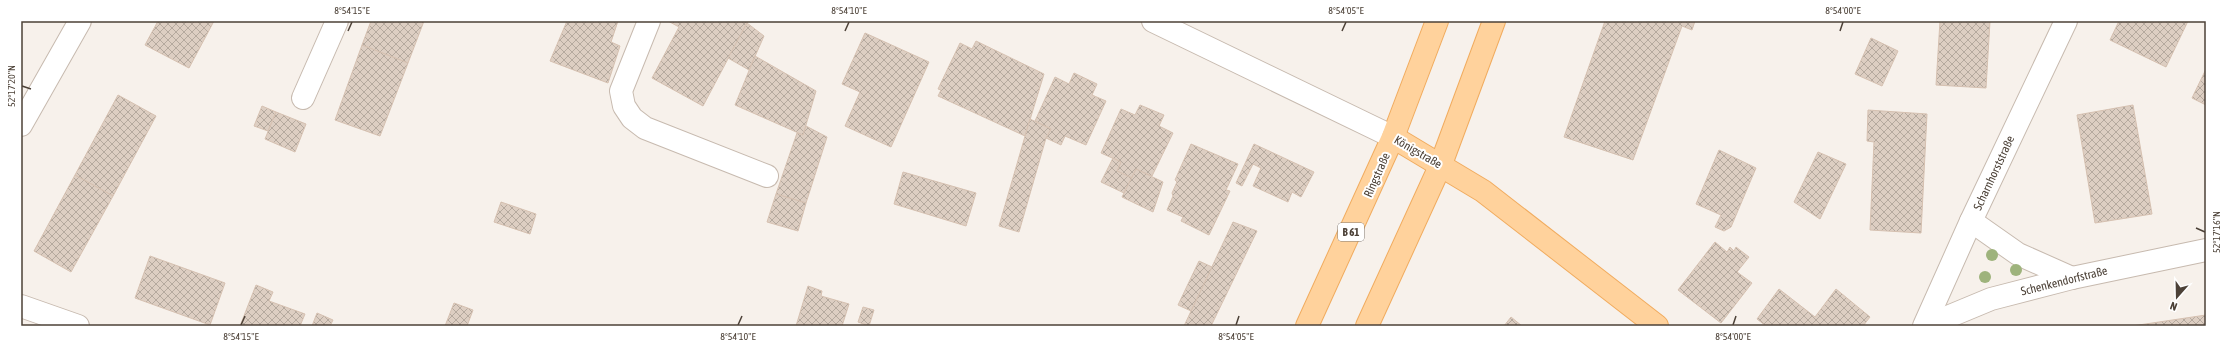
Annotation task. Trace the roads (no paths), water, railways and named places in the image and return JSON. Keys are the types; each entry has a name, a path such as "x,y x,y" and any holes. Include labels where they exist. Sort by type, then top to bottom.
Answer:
{"main road":[{"name":"Ringstraße","path":"1307,326 1393,137 1437,21"},
{"path":"1367,326 1441,164 1494,21"},
{"name":"Königstraße","path":"1393,137 1441,164 1483,191 1658,326"}],"street":[{"path":"21,125 80,21"},
{"path":"303,98 337,21"},
{"path":"649,21 621,91 624,106 632,118 645,128 767,176"},
{"name":"Königstraße","path":"1153,21 1393,137"},
{"name":"Scharnhorststraße","path":"1925,326 1971,221 2066,21"},
{"path":"1971,221 2018,254 2072,278"},
{"name":"Schenkendorfstraße","path":"1925,326 1991,299 2072,278 2180,254 2206,250"},
{"path":"21,306 78,326"}]}
